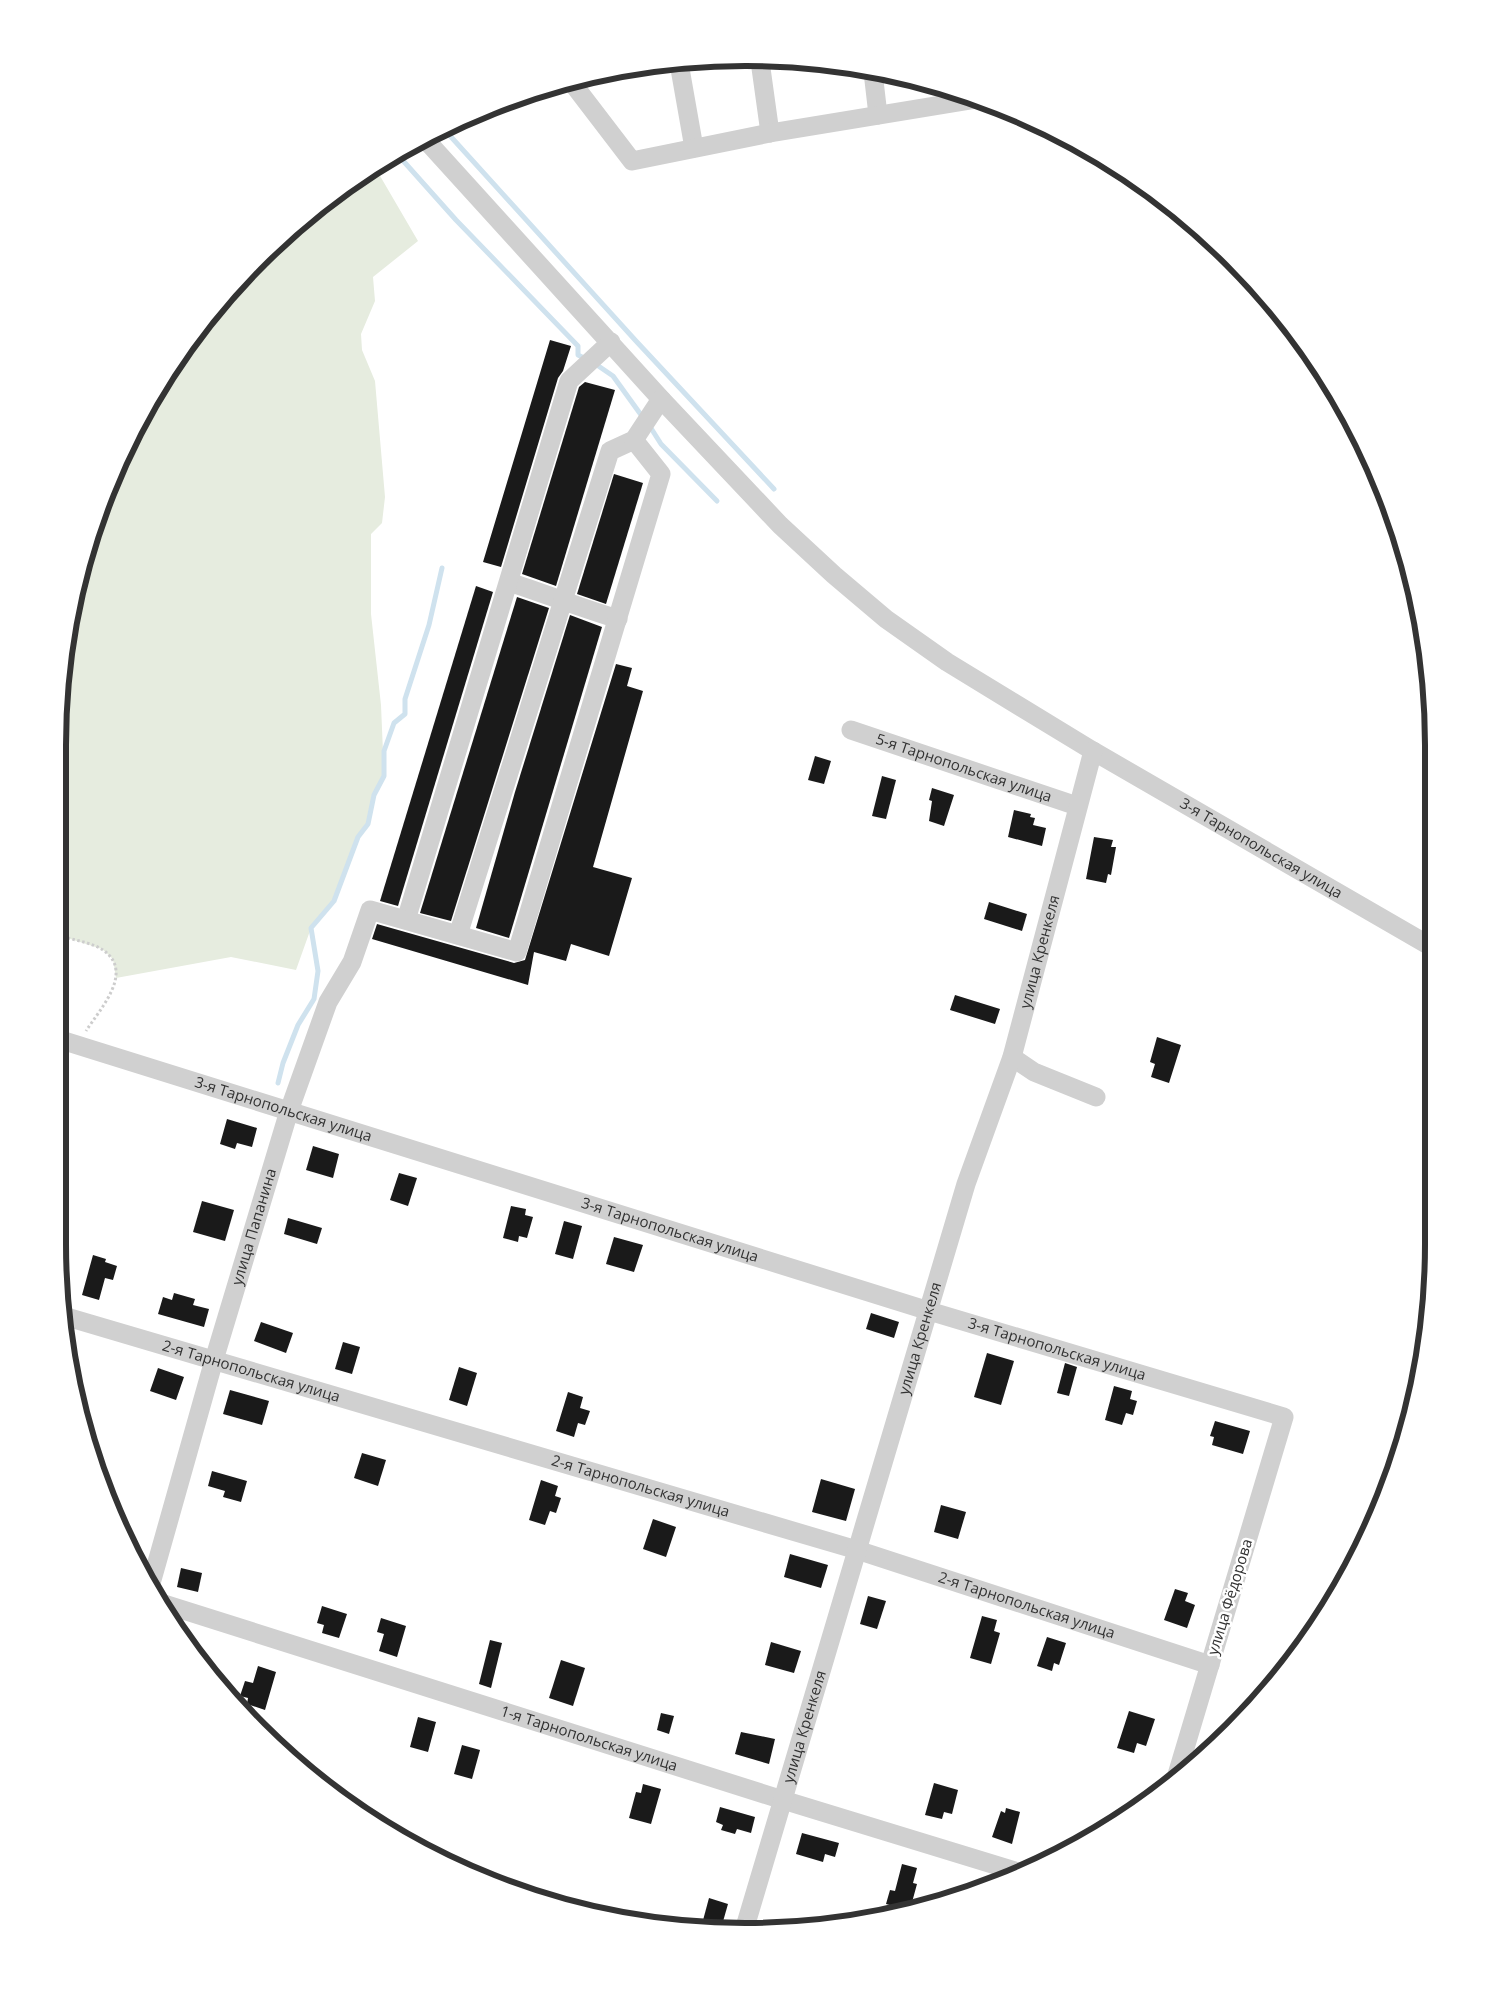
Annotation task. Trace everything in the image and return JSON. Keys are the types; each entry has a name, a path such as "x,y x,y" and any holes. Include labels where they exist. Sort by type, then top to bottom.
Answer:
{"street":[{"path":"761,67 770,132"},
{"path":"680,70 694,148"},
{"path":"874,78 878,115"},
{"path":"576,88 632,161 770,132 959,100"},
{"name":"3-я Тарнопольская улица","path":"430,144 661,399 780,524 834,575 886,619 947,662 1093,752 1425,943"},
{"path":"611,342 569,381 406,920 518,952 661,474 634,440"},
{"path":"458,935 610,451 634,440 661,399"},
{"path":"509,582 563,599 577,607 618,619"},
{"name":"5-я Тарнопольская улица","path":"851,730 1077,806"},
{"name":"улица Кренкеля","path":"746,1923 966,1184 1012,1057 1077,806 1093,752"},
{"name":"улица Папанина","path":"153,1576 214,1360 289,1111 328,1002 352,962 370,910 406,920"},
{"name":"3-я Тарнопольская улица","path":"66,1041 929,1311 1284,1417"},
{"path":"1012,1057 1034,1072 1096,1097"},
{"name":"2-я Тарнопольская улица","path":"71,1318 857,1550 1210,1665"},
{"name":"улица Фёдорова","path":"1180,1765 1284,1417"},
{"name":"1-я Тарнопольская улица","path":"172,1606 783,1800 1009,1869"}],"path":[{"path":"66,938 102,949 113,959 116,968 116,978 112,992 78,1045"}],"shaded area":[{"path":"379,174 418,241 373,277 375,301 361,334 362,350 375,381 385,497 382,523 371,534 371,614 381,705 384,776 374,795 368,824 358,837 334,901 311,928 296,970 231,957 116,978 113,959 102,949 66,938 66,746 72,657 79,613 102,527 136,445 157,406 207,332 265,265 332,207"}],"building":[{"path":"550,340 571,346 563,371 558,378 501,567 483,562"},
{"path":"585,382 615,390 556,586 522,574 579,387"},
{"path":"614,474 643,483 606,604 577,594"},
{"path":"476,586 493,592 398,906 380,901"},
{"path":"517,597 549,608 451,921 420,913"},
{"path":"570,615 602,627 509,938 476,928 515,792"},
{"path":"616,664 632,668 627,686 643,691 593,867 632,878 609,956 571,944 566,961 534,952 528,985 372,939 377,924 514,963 525,960"},
{"path":"815,756 831,761 824,784 808,780"},
{"path":"882,776 896,780 886,819 872,816"},
{"path":"932,788 954,795 944,826 929,821 932,801 929,800"},
{"path":"1014,810 1031,814 1030,817 1035,818 1033,825 1046,828 1042,846 1008,837"},
{"path":"1094,837 1113,840 1111,847 1116,847 1111,875 1108,874 1106,883 1086,879"},
{"path":"989,902 1027,914 1022,931 984,919"},
{"path":"955,995 1000,1009 995,1024 950,1010"},
{"path":"1157,1037 1181,1045 1169,1083 1151,1077 1155,1064 1150,1062"},
{"path":"227,1119 257,1128 252,1147 237,1143 235,1149 220,1144"},
{"path":"313,1146 339,1154 333,1178 306,1170"},
{"path":"399,1173 417,1178 408,1206 390,1200"},
{"path":"202,1201 234,1210 225,1241 193,1232"},
{"path":"511,1206 526,1209 525,1215 533,1217 527,1238 519,1236 518,1242 503,1238"},
{"path":"288,1218 322,1228 317,1244 284,1234"},
{"path":"564,1221 582,1226 573,1259 555,1254"},
{"path":"614,1237 643,1245 634,1272 606,1264"},
{"path":"93,1255 106,1259 105,1262 117,1266 113,1280 105,1278 99,1300 82,1295"},
{"path":"174,1293 195,1299 193,1305 209,1309 204,1327 158,1314 163,1297 172,1300"},
{"path":"871,1313 899,1322 894,1338 866,1329"},
{"path":"261,1322 293,1333 286,1353 254,1341"},
{"path":"343,1342 360,1347 352,1374 335,1369"},
{"path":"987,1353 1014,1361 1001,1405 974,1397"},
{"path":"1065,1363 1077,1367 1069,1396 1057,1393"},
{"path":"459,1367 477,1373 467,1406 449,1400"},
{"path":"158,1368 184,1377 176,1400 150,1391"},
{"path":"1114,1386 1132,1391 1130,1399 1137,1401 1133,1415 1126,1413 1122,1425 1105,1420"},
{"path":"230,1390 269,1401 262,1425 223,1414"},
{"path":"568,1392 583,1397 580,1408 590,1411 585,1425 578,1423 574,1437 556,1431"},
{"path":"1215,1421 1250,1431 1243,1454 1212,1445 1214,1437 1210,1436"},
{"path":"362,1453 386,1460 378,1486 354,1478"},
{"path":"212,1471 247,1481 241,1502 223,1497 225,1491 208,1486"},
{"path":"821,1479 855,1489 846,1521 812,1512"},
{"path":"541,1480 558,1486 555,1496 561,1498 556,1513 550,1511 545,1525 529,1520"},
{"path":"941,1505 966,1512 958,1539 934,1532"},
{"path":"653,1519 676,1527 666,1557 643,1549"},
{"path":"790,1554 828,1565 821,1588 784,1577"},
{"path":"181,1568 202,1573 198,1592 177,1587"},
{"path":"1175,1589 1188,1593 1185,1601 1195,1605 1187,1628 1164,1620"},
{"path":"868,1596 886,1601 877,1629 860,1624"},
{"path":"322,1606 347,1614 339,1638 322,1633 324,1625 317,1623"},
{"path":"982,1616 997,1620 994,1631 1000,1633 991,1664 970,1658"},
{"path":"381,1618 406,1626 397,1657 379,1651 384,1634 377,1632"},
{"path":"1047,1637 1066,1643 1059,1665 1054,1663 1052,1671 1037,1666"},
{"path":"490,1640 502,1643 491,1688 479,1684"},
{"path":"771,1642 801,1651 794,1673 765,1665"},
{"path":"561,1660 585,1668 573,1706 549,1698"},
{"path":"258,1666 276,1672 265,1710 247,1704 248,1698 240,1696 245,1681 253,1683"},
{"path":"1129,1711 1155,1719 1146,1746 1137,1743 1134,1753 1117,1748"},
{"path":"661,1713 674,1716 669,1734 657,1730"},
{"path":"418,1717 436,1722 428,1752 410,1747"},
{"path":"741,1732 775,1739 769,1764 735,1754"},
{"path":"462,1745 480,1750 472,1779 454,1774"},
{"path":"934,1783 958,1790 952,1814 944,1812 942,1819 925,1815"},
{"path":"643,1784 661,1789 651,1824 629,1818 636,1792 641,1793"},
{"path":"720,1807 755,1817 751,1833 737,1829 735,1834 721,1830 723,1825 716,1822"},
{"path":"1006,1808 1020,1812 1012,1844 992,1837 1001,1811 1005,1813"},
{"path":"802,1833 839,1843 835,1857 825,1854 823,1862 796,1854"},
{"path":"902,1864 917,1868 913,1883 917,1884 912,1902 894,1906 886,1904 890,1890 895,1891"},
{"path":"709,1898 728,1904 723,1922 703,1921"}],"waterway":[{"path":"449,134 636,341 774,489"},
{"path":"402,160 456,220 578,346 578,355 586,359"},
{"path":"594,363 613,376 644,419"},
{"path":"649,425 661,444 717,501"},
{"path":"278,1083 283,1063 298,1025 314,999 318,971 311,928 334,901 358,837 368,824 374,795 384,776 384,751 394,723 405,714 405,699 429,625 442,568"}]}
